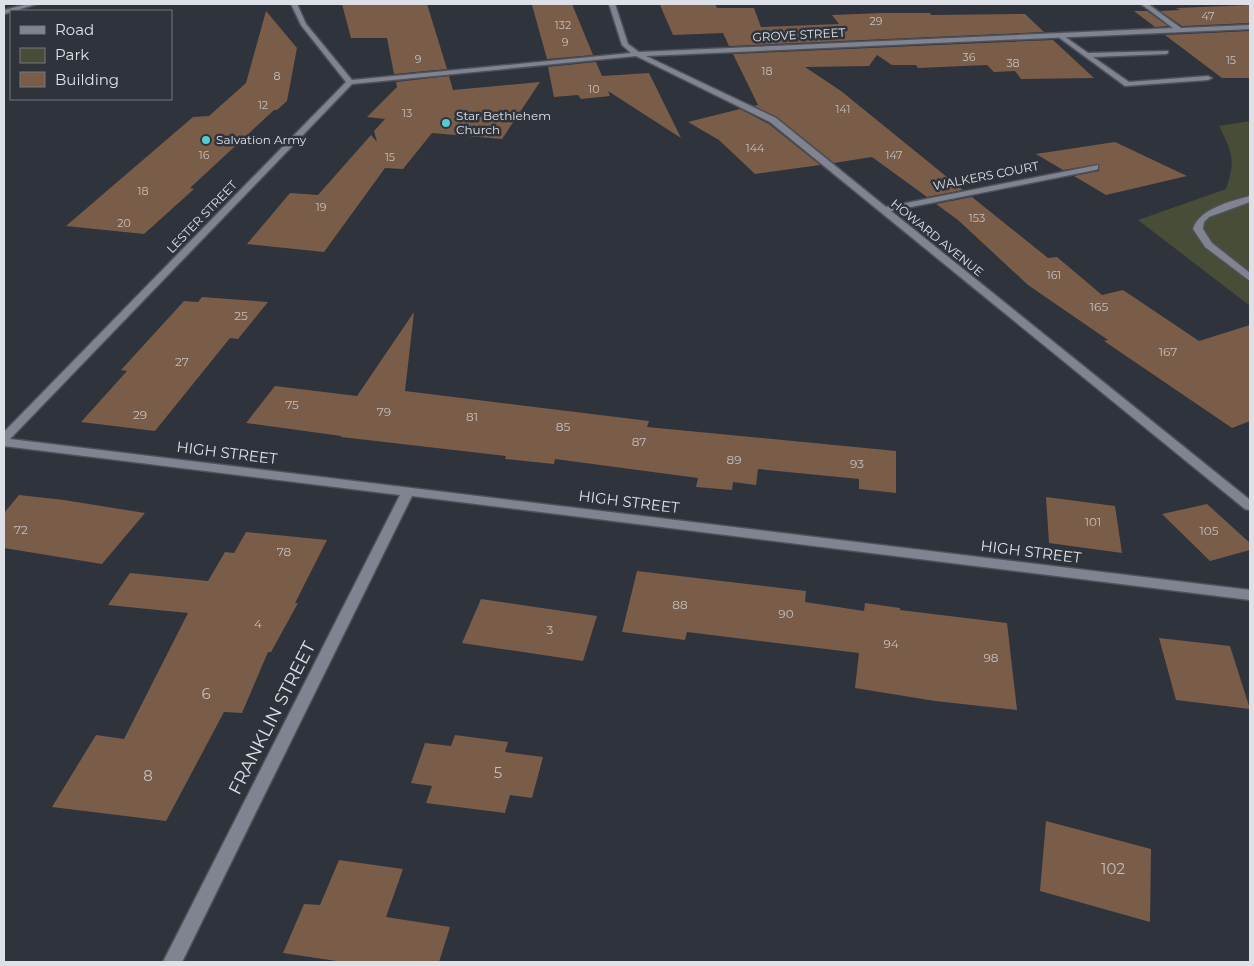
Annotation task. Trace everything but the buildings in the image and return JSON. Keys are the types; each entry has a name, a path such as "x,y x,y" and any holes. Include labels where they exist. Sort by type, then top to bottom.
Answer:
{"street":[{"path":"12,10 34,4"},
{"path":"294,4 304,24 350,82"},
{"name":"HOWARD AVENUE","path":"612,4 625,45 637,54 773,120 1250,506"},
{"path":"1144,4 1179,30"},
{"name":"GROVE STREET","path":"350,82 637,54 1250,27"},
{"path":"1059,35 1128,84 1208,78"},
{"path":"1086,55 1166,52"},
{"name":"LESTER STREET","path":"4,440 350,82"},
{"name":"WALKERS COURT","path":"882,210 1095,167"},
{"path":"1250,198 1206,215 1200,221 1198,229 1208,245 1250,278"},
{"name":"HIGH STREET","path":"4,440 1250,595"},
{"name":"FRANKLIN STREET","path":"172,962 408,491"}],"green space":[{"path":"1250,121 1250,306 1138,220 1226,189 1232,163 1230,150 1219,126"}],"place":[{"name":"Star Bethlehem Church","path":"446,123"},
{"name":"Salvation Army","path":"206,140"}]}
